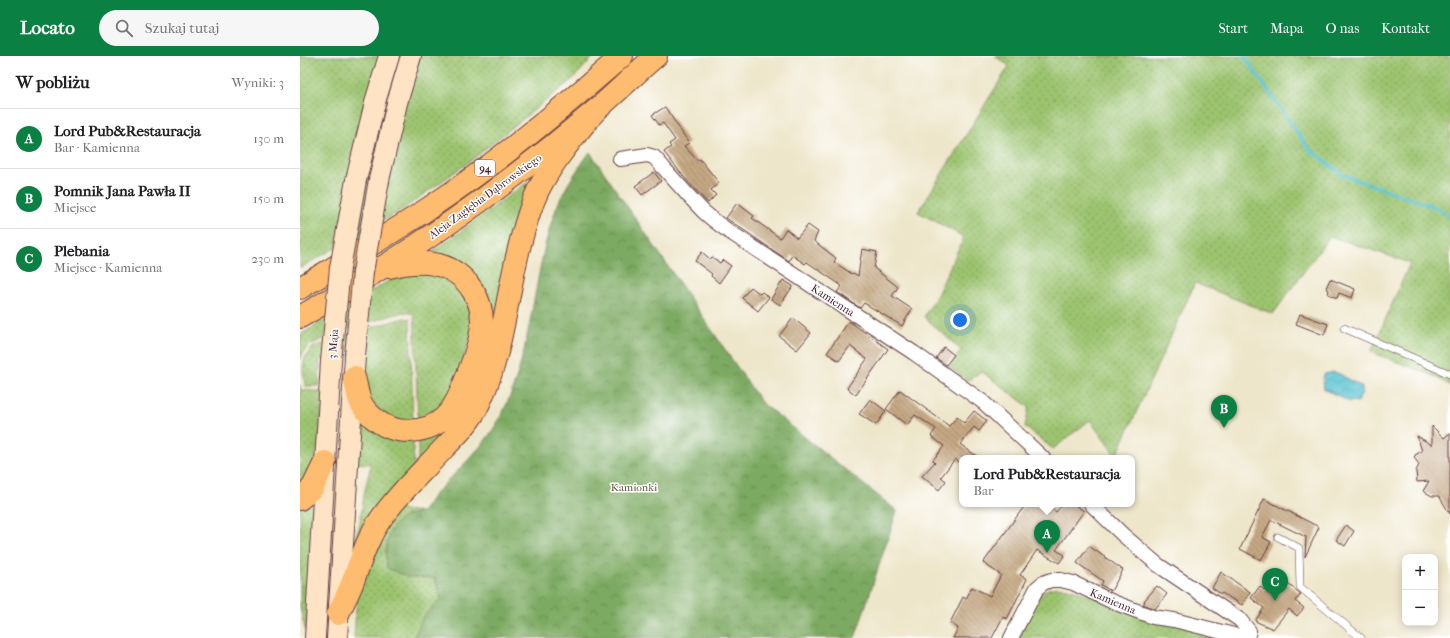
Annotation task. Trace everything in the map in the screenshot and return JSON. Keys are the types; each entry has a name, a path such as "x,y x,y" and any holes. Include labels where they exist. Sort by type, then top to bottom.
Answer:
{"main road":[{"name":"3 Maja","path":"315,638 331,361 340,268 356,180 376,99 389,56"},
{"name":"3 Maja","path":"337,638 355,356 363,272 379,180 399,97 412,56"},
{"path":"577,95 602,56"},
{"name":"Aleja Zagłębia Dąbrowskiego","path":"300,288 430,208 526,137 622,56"},
{"name":"Aleja Zagłębia Dąbrowskiego","path":"300,317 381,269 436,233 508,181 595,111 656,56"},
{"path":"338,614 353,580 364,549 380,520 396,499 461,430 472,416 480,401 494,364 520,244 531,209 542,182 595,111"},
{"path":"354,378 359,400 370,415 378,422 388,428 397,430 406,431 425,429 434,426 450,413 460,395 478,347 482,322 480,307 471,287 460,275 451,269 430,263 403,264 381,269"},
{"path":"300,325 329,301"},
{"path":"300,499 313,487 325,462"}],"street":[{"name":"Kamienna","path":"620,159 647,155 654,157 690,197 719,224 914,353 984,402 1041,455"},
{"name":"Kamienna","path":"1011,638 1037,588 1051,580 1061,580 1073,583 1113,602 1153,617 1174,620 1247,638 1249,631 1240,620 1158,564 1122,534 1094,507"}],"lane":[{"path":"1344,328 1450,374"},
{"path":"1278,537 1299,548 1300,587 1361,638"}],"green space":[{"path":"300,56 594,56 574,78 469,162 403,209 300,268"},
{"path":"995,56 1450,56 1450,385 1431,375 1371,352 1410,263 1330,236 1273,314 1195,283 1117,455 1115,455 1090,420 1053,449 1025,427 1029,407 981,371 968,381 949,367 961,350 924,317 937,295 964,237 918,212 1009,66"},
{"name":"Kamionki","path":"590,152 761,402 897,511 855,638 414,638 423,617 441,598 435,578 408,577 387,568 386,549 389,535 393,526 402,518 423,511 434,495 480,447 498,422 511,394 520,364 528,333 547,238 556,209 567,186"},
{"path":"526,183 529,185 475,393 418,465 418,437 426,435 489,330 434,251"},
{"path":"419,269 459,283 476,320 449,403 418,423 414,314 403,312 347,329 310,345 304,351 300,359 300,335 395,277"},
{"path":"404,318 410,319 413,424 387,418 362,390 365,351 320,359 319,386 305,386 303,371 304,359 312,348 348,334"},
{"path":"300,385 301,390 323,392 320,436 314,465 300,490"},
{"path":"358,412 413,437 414,470 354,546 352,543 359,528 371,464 356,463"},
{"path":"314,496 306,632 300,608 300,507"},
{"path":"395,509 421,512 405,516 408,577 435,578 441,598 423,617 414,638 354,638 357,593 369,549"},
{"path":"1057,587 1068,588 1221,638 1018,638 1038,598 1045,590"}],"water":[{"path":"1334,372 1362,387 1362,392 1358,402 1348,401 1324,389 1324,374"}],"building":[{"path":"665,107 689,143 684,146 698,161 700,159 719,183 711,190 716,195 708,203 688,182 664,152 671,147 669,144 675,140 663,123 659,125 652,115"},
{"path":"654,172 661,181 642,195 635,186"},
{"path":"737,203 754,216 752,218 780,238 786,229 797,238 808,225 818,232 814,241 836,258 834,262 852,274 853,273 858,276 862,249 877,252 874,268 898,287 892,296 912,309 902,326 864,303 860,308 837,292 842,286 807,262 805,264 792,255 789,261 726,218"},
{"path":"702,252 710,259 712,257 720,263 723,260 731,266 719,283 711,276 712,274 695,261"},
{"path":"1330,279 1355,289 1352,298 1339,293 1337,298 1328,294 1329,290 1326,288"},
{"path":"783,280 793,286 780,305 771,299"},
{"path":"751,287 760,294 762,292 769,297 758,311 742,298"},
{"path":"1300,314 1328,324 1324,335 1296,324"},
{"path":"793,318 811,333 797,350 779,336"},
{"path":"849,321 888,349 856,395 847,388 867,359 850,346 839,361 827,353"},
{"path":"944,347 954,355 946,365 936,358"},
{"path":"900,390 949,426 957,417 964,423 974,411 987,421 979,431 974,427 960,444 975,455 959,455 959,462 955,459 941,477 946,481 939,490 922,476 935,462 933,460 944,446 931,436 936,429 915,415 907,425 886,409"},
{"path":"870,399 886,411 876,425 859,414"},
{"path":"1432,426 1444,438 1450,433 1450,514 1439,496 1432,496 1423,491 1429,481 1417,482 1416,471 1419,465 1414,457 1422,451 1417,436 1432,445"},
{"path":"1264,499 1319,527 1305,557 1306,537 1271,520 1262,537 1271,542 1261,560 1240,549"},
{"path":"1024,507 1049,507 1056,512 1060,507 1078,507 1084,511 1056,550 1065,555 1059,563 1037,550 1020,575 1027,579 1007,619 1003,617 992,638 953,638 958,628 950,623 963,597 966,599 972,587 990,596 1001,575 983,563"},
{"path":"1346,525 1354,531 1345,546 1336,540"},
{"path":"1089,546 1123,570 1111,591 1101,585 1103,581 1077,563"},
{"path":"1221,572 1250,592 1242,605 1212,588"},
{"path":"1276,575 1301,594 1295,601 1304,608 1297,616 1289,609 1273,629 1255,621 1264,608 1251,598 1260,586 1264,590"},
{"path":"1157,586 1167,594 1155,609 1143,604"}],"waterway":[{"path":"1244,56 1308,148 1343,175 1435,207 1450,217"}],"place":[{"name":"Pomnik Jana Pawła II","path":"1224,428"},
{"name":"Lord Pub&Restauracja","path":"1047,553"},
{"name":"Plebania","path":"1275,601"}]}
